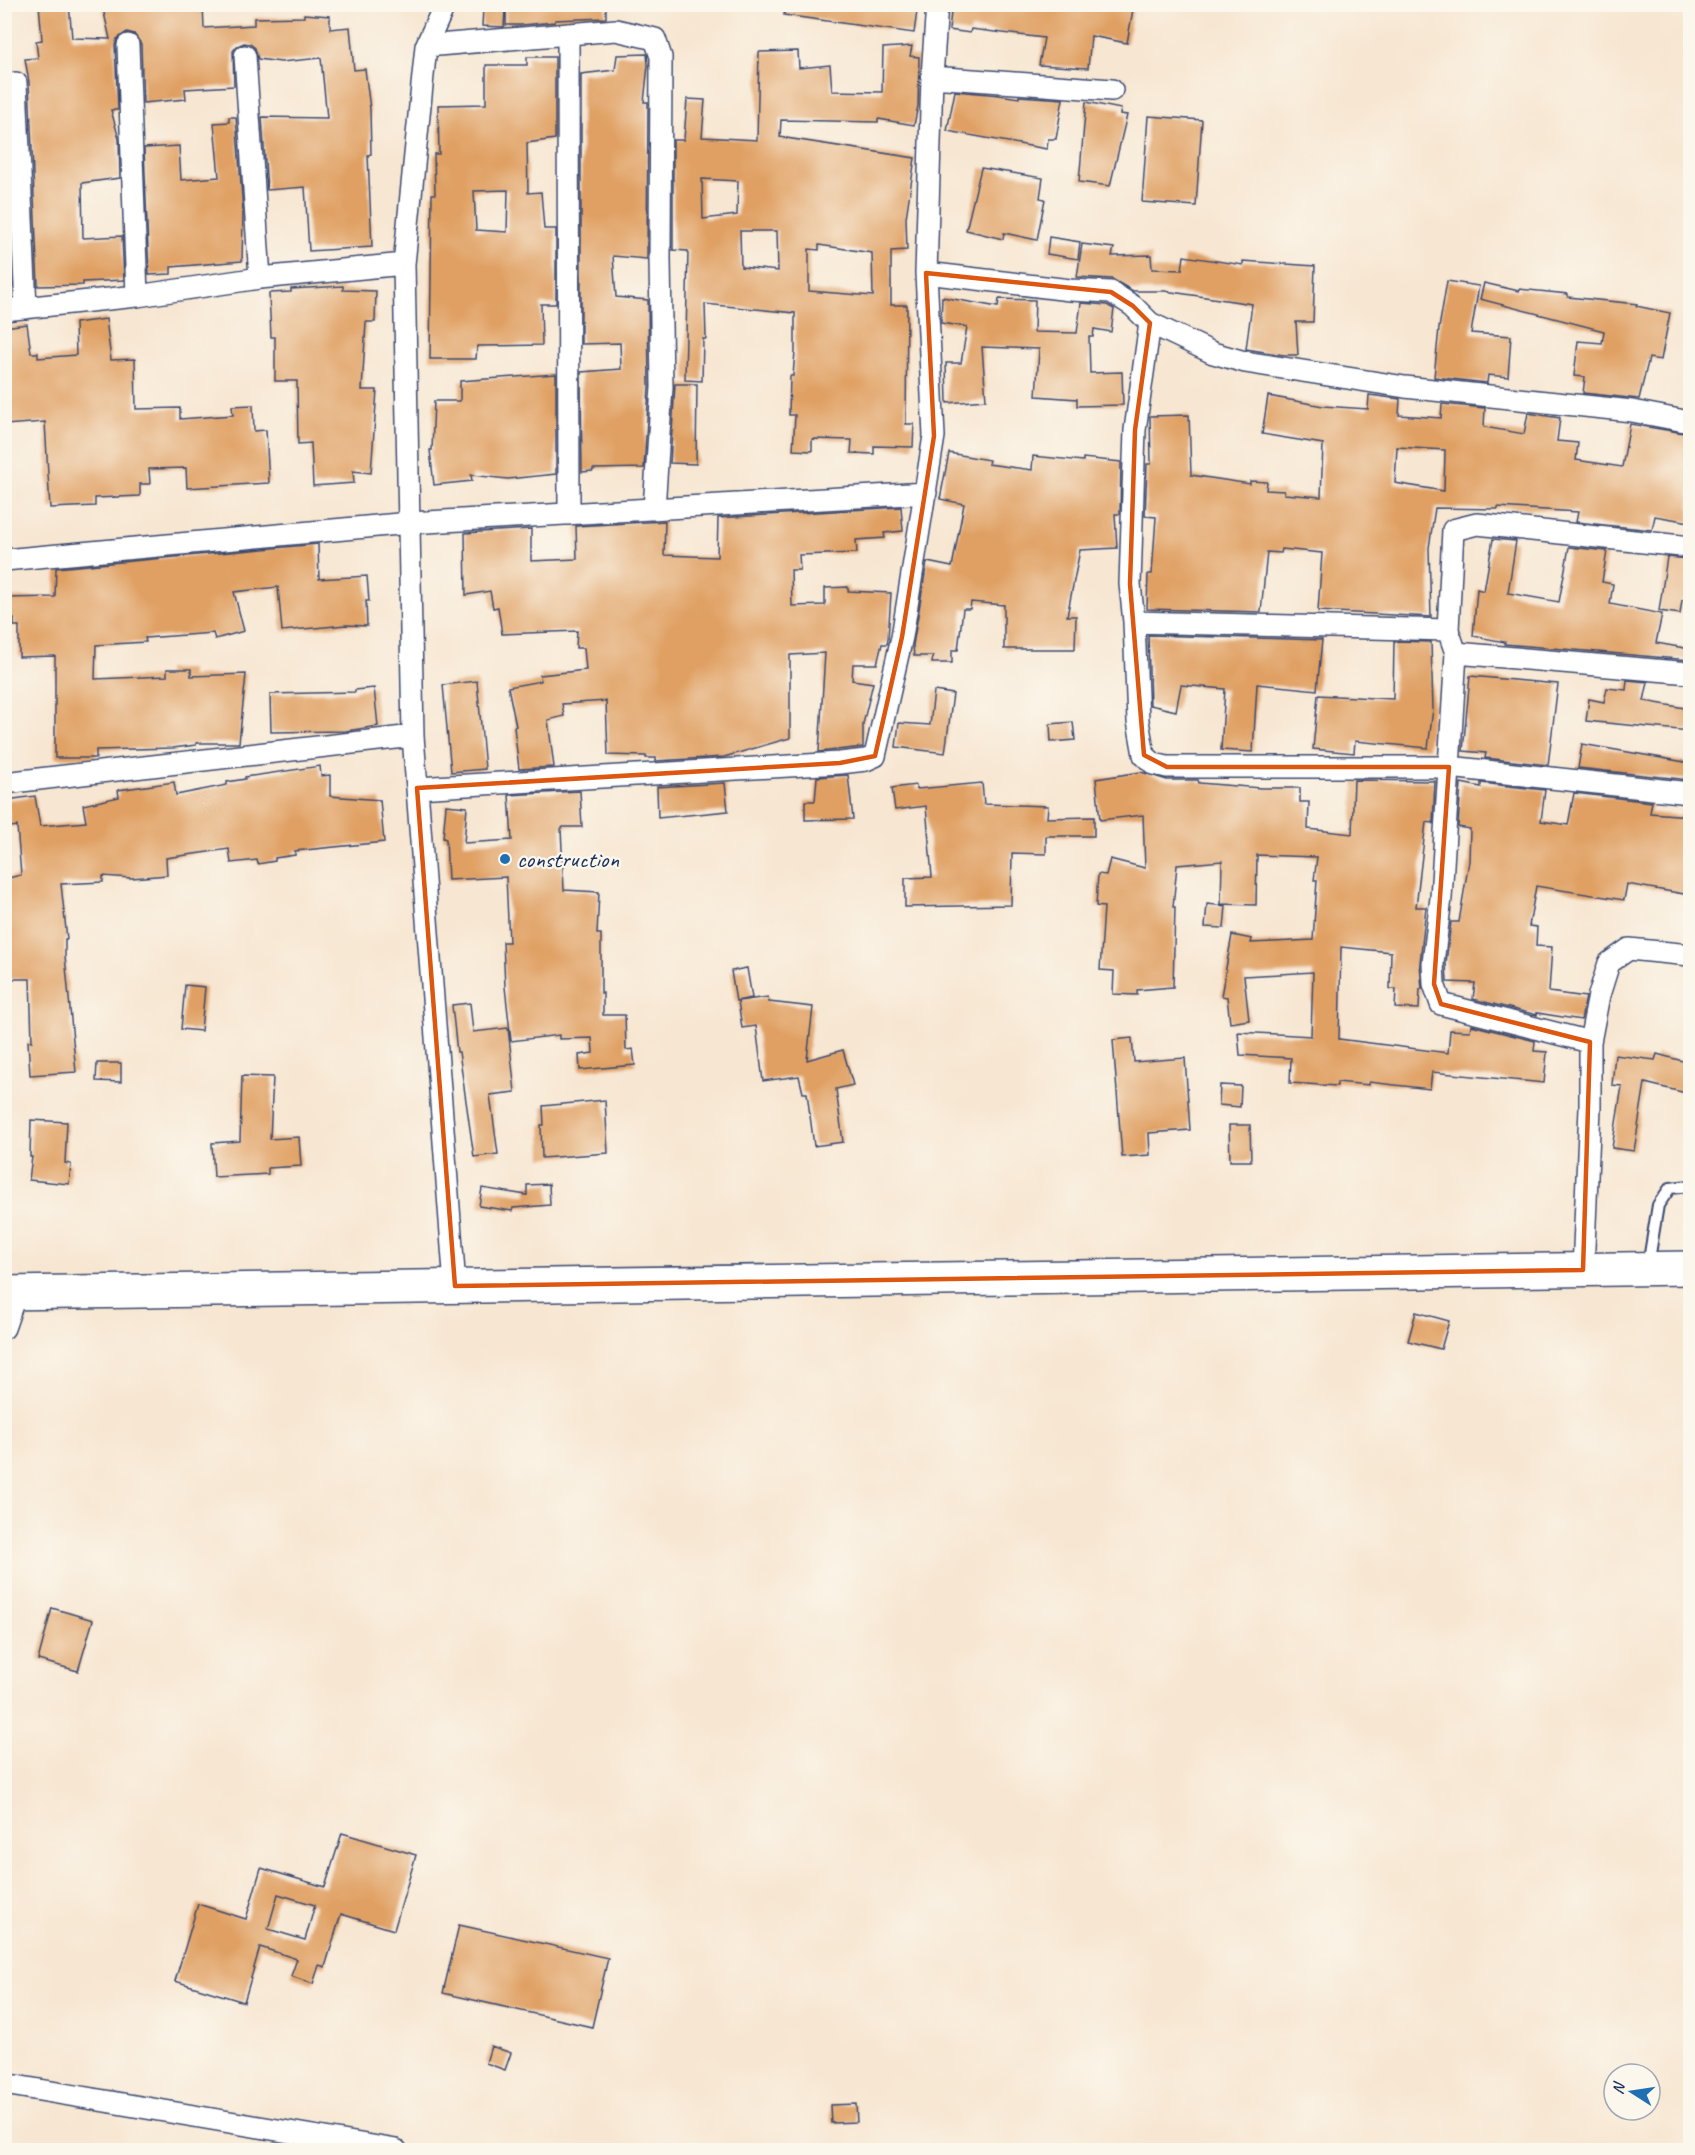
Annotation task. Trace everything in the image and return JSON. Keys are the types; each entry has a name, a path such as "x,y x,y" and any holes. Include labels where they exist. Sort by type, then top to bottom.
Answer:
{"main road":[{"path":"10,1293 1690,1268"}],"street":[{"path":"445,4 426,45 404,264 413,736 455,1286"},
{"path":"417,788 840,763 866,760 875,756 902,637 934,436 926,273 932,77 937,4"},
{"path":"426,45 616,30 655,39 661,57 662,387 654,509"},
{"path":"568,34 569,513"},
{"path":"128,45 137,296"},
{"path":"245,56 260,279"},
{"path":"932,77 1112,90"},
{"path":"16,82 26,308"},
{"path":"4,310 404,264"},
{"path":"926,273 1070,290 1111,292 1133,306 1150,322 1213,353 1245,362 1405,387 1632,411 1690,422"},
{"path":"1150,322 1136,430 1130,584 1138,721 1144,755 1154,764 1167,767 1449,767 1690,793"},
{"path":"4,560 410,523 926,493"},
{"path":"1590,1042 1441,1004 1434,984 1433,963 1441,898 1456,653 1448,630 1453,530 1477,525 1690,547"},
{"path":"1134,622 1448,630"},
{"path":"1456,653 1690,673"},
{"path":"4,783 413,736"},
{"path":"1583,1270 1590,1108 1590,1042 1599,995 1609,963 1629,949 1690,954"},
{"path":"4,1328 10,1293"},
{"path":"4,2084 396,2151"}],"lane":[{"path":"1648,1269 1658,1205 1670,1188 1690,1186"}],"highlighted area":[{"path":"926,273 1111,292 1133,306 1150,323 1135,430 1130,584 1144,755 1167,767 1449,767 1434,984 1441,1004 1590,1042 1583,1270 455,1286 417,788 840,763 875,756 902,637 934,436"}],"building":[{"path":"39,4 69,4 72,38 110,39 102,4 203,4 204,28 254,25 254,18 304,17 304,14 330,16 330,29 350,27 354,70 365,69 370,109 371,154 368,155 372,247 309,251 305,187 267,190 262,117 327,118 321,58 281,62 258,59 255,48 244,43 233,51 234,86 185,89 186,99 143,103 141,44 134,34 127,32 117,39 115,45 118,110 111,110 119,139 120,178 82,183 83,238 122,236 124,280 83,282 83,285 38,286 29,82 25,59 38,58 36,41 42,40"},
{"path":"506,4 606,4 606,18 506,25"},
{"path":"785,4 918,4 914,33 784,15"},
{"path":"952,4 1134,4 1127,43 1091,36 1088,68 1039,65 1044,38 971,29 970,33 949,30"},
{"path":"483,8 505,9 504,27 482,26"},
{"path":"912,46 910,56 919,57 918,106 914,125 878,119 878,122 781,120 780,137 915,158 906,218 907,250 891,251 891,305 907,305 906,424 914,424 913,447 874,446 874,454 851,453 852,440 812,439 812,451 793,450 795,415 789,415 790,376 793,376 795,351 795,313 705,304 706,339 703,339 702,381 685,380 688,251 673,250 673,140 684,140 687,99 705,100 702,137 757,140 759,52 798,51 799,68 830,65 832,91 882,92 883,48","holes":["702,179 738,181 737,215 703,219","740,231 777,231 778,271 741,267","819,245 872,253 873,296 809,291 809,249 819,250"]},
{"path":"647,54 644,102 648,102 647,259 613,256 616,297 648,300 649,387 644,468 593,469 593,471 582,472 581,372 621,369 620,343 581,344 581,74 615,70 617,55"},
{"path":"527,57 555,57 555,139 527,143 528,193 541,192 544,229 556,229 556,304 541,304 542,345 477,346 476,359 430,359 432,194 435,194 434,154 439,154 438,105 486,104 486,65 527,65","holes":["508,190 507,232 476,230 474,191"]},
{"path":"955,91 1019,98 1019,96 1063,99 1056,139 1048,139 1047,149 947,131"},
{"path":"1086,102 1121,109 1120,114 1127,115 1110,186 1079,182"},
{"path":"4,111 12,287 4,287"},
{"path":"1148,116 1202,120 1196,206 1142,202"},
{"path":"229,117 236,117 243,212 242,261 171,267 171,274 149,275 144,148 179,146 181,180 219,177 214,123 229,122"},
{"path":"981,168 1043,178 1040,198 1045,199 1037,240 1004,233 1003,239 966,230"},
{"path":"1049,237 1080,242 1078,259 1047,254"},
{"path":"1082,244 1114,248 1112,256 1151,255 1152,269 1182,270 1184,256 1243,265 1243,261 1315,266 1313,322 1296,322 1298,355 1246,349 1252,304 1165,291 1133,291 1112,279 1077,277"},
{"path":"1447,281 1479,286 1471,333 1511,336 1508,377 1488,375 1487,383 1434,377"},
{"path":"1484,283 1519,291 1519,289 1568,294 1568,297 1637,304 1636,306 1670,313 1661,360 1649,358 1639,399 1583,393 1585,377 1574,376 1578,341 1602,343 1604,331 1480,299"},
{"path":"343,286 343,290 376,291 375,322 366,322 362,390 377,390 371,473 353,471 354,483 313,486 311,443 298,444 297,381 275,381 275,337 271,337 269,293 291,292 291,289"},
{"path":"942,297 998,307 999,299 1035,300 1034,332 1077,333 1081,303 1107,305 1114,309 1111,332 1094,329 1093,337 1089,337 1090,373 1122,372 1123,405 1077,406 1077,399 1036,396 1039,349 982,347 986,400 947,403 946,363 961,363 967,327 941,323"},
{"path":"106,319 111,360 135,359 136,409 180,408 180,419 233,415 232,406 253,405 254,431 266,430 269,483 187,488 186,468 149,469 150,484 140,484 140,496 95,498 95,506 50,508 45,422 4,425 4,327 27,324 31,353 38,353 38,358 76,355 75,323"},
{"path":"556,374 556,474 508,479 471,475 472,481 434,485 430,450 432,450 434,401 460,401 460,381"},
{"path":"675,384 697,384 696,464 670,463"},
{"path":"1369,395 1400,399 1399,415 1441,418 1442,404 1485,408 1484,427 1524,434 1528,413 1560,418 1557,441 1578,443 1576,460 1622,467 1630,424 1690,434 1690,522 1655,516 1652,530 1576,522 1578,512 1498,507 1498,509 1435,508 1429,548 1431,617 1318,611 1322,553 1282,549 1281,553 1267,552 1261,612 1147,609 1148,574 1152,574 1156,517 1145,516 1147,464 1151,464 1150,416 1189,415 1191,475 1250,484 1250,481 1267,482 1266,490 1321,497 1323,444 1262,434 1268,396 1323,406 1368,409","holes":["1397,447 1445,450 1444,491 1395,483"]},
{"path":"949,453 989,460 988,464 1032,470 1033,456 1121,462 1120,514 1115,514 1117,548 1080,550 1067,616 1076,616 1075,649 1004,649 1004,605 971,602 970,609 963,609 958,650 952,650 952,663 932,663 933,656 914,656 913,645 927,562 952,567 964,504 940,499"},
{"path":"901,507 903,531 884,533 885,538 856,540 857,553 799,555 800,570 791,570 792,606 825,605 825,588 848,587 848,591 891,593 888,639 887,644 882,644 877,664 853,664 852,680 873,683 863,724 863,747 819,752 825,653 790,655 790,738 724,757 656,761 656,758 646,758 646,756 608,755 606,701 562,704 564,716 548,720 554,767 519,769 514,727 516,726 508,687 541,681 540,675 586,670 584,648 576,648 577,631 502,634 498,607 493,608 490,591 466,595 465,533 531,529 531,561 577,559 576,526 665,521 664,555 717,557 718,518"},
{"path":"1493,539 1516,541 1508,593 1559,602 1569,547 1607,551 1602,582 1613,584 1610,604 1662,614 1656,643 1690,649 1690,660 1505,644 1505,642 1473,636 1477,589 1484,591"},
{"path":"318,544 319,579 367,576 369,601 366,601 367,626 346,625 282,631 278,587 234,592 244,631 215,639 213,633 145,638 146,642 96,645 95,679 167,676 167,669 191,669 191,676 246,674 239,743 196,743 196,745 173,748 96,750 96,758 55,758 55,656 19,657 19,626 14,626 14,619 4,620 4,598 55,597 56,568"},
{"path":"1667,557 1690,559 1690,601 1682,600 1680,614 1659,611"},
{"path":"1148,635 1322,640 1317,690 1257,684 1253,752 1221,750 1225,689 1181,685 1176,711 1150,705"},
{"path":"1394,641 1431,642 1433,709 1428,748 1355,741 1354,753 1313,749 1318,695 1393,699"},
{"path":"1470,676 1558,684 1548,765 1485,758 1486,753 1463,751"},
{"path":"1627,680 1648,682 1644,701 1690,709 1690,731 1586,721 1589,699 1604,702 1607,688 1626,690"},
{"path":"477,681 485,769 451,772 443,685"},
{"path":"374,688 378,726 346,731 271,732 270,694 355,692 355,690"},
{"path":"934,691 953,694 945,753 896,747 899,723 930,725"},
{"path":"1073,722 1075,740 1051,742 1050,724"},
{"path":"1582,744 1690,763 1690,780 1578,768"},
{"path":"320,766 321,776 330,775 330,796 380,800 384,842 295,851 295,855 275,858 275,861 258,864 257,860 231,863 229,849 166,858 167,875 132,878 103,876 103,882 61,884 76,1072 30,1075 28,1041 32,1041 30,979 7,979 4,879 21,875 17,826 11,827 7,800 35,796 40,826 86,822 83,805 119,797 118,790 174,782 176,795 227,785 227,782 245,779 245,777"},
{"path":"1141,772 1167,780 1198,780 1199,783 1261,788 1300,788 1300,802 1309,802 1308,829 1352,834 1354,780 1435,781 1433,823 1426,822 1416,907 1426,907 1420,963 1422,989 1420,989 1419,1009 1395,1008 1396,989 1390,989 1391,952 1341,947 1339,1039 1448,1053 1450,1030 1470,1031 1471,1025 1535,1041 1534,1051 1547,1052 1544,1083 1432,1072 1430,1089 1369,1082 1369,1085 1337,1082 1337,1086 1290,1083 1291,1058 1240,1055 1238,1032 1311,1036 1313,972 1244,976 1249,1020 1230,1023 1227,997 1221,996 1232,935 1252,939 1251,943 1313,940 1317,880 1314,880 1317,857 1257,855 1256,905 1221,904 1222,861 1177,865 1173,907 1175,907 1173,987 1137,990 1137,995 1113,994 1114,971 1100,970 1104,907 1096,906 1098,874 1106,875 1110,859 1145,868 1143,815 1100,820 1096,779"},
{"path":"848,775 853,819 805,820 805,801 815,801 817,777"},
{"path":"725,783 728,811 658,818 657,787"},
{"path":"982,783 984,804 1048,806 1047,818 1094,817 1094,836 1046,836 1046,854 1012,853 1011,905 905,907 905,878 932,877 926,806 895,810 892,788 916,785 917,789"},
{"path":"1461,783 1481,787 1481,783 1545,790 1541,821 1568,825 1574,793 1652,802 1650,813 1690,816 1690,895 1627,884 1624,900 1536,886 1529,926 1537,927 1536,946 1552,947 1549,992 1586,997 1581,1020 1537,1013 1537,1015 1473,999 1475,983 1447,982 1446,963 1451,922 1459,922 1469,861 1470,829 1458,827"},
{"path":"580,791 582,827 563,827 561,829 564,890 599,892 597,934 601,934 603,1015 625,1015 626,1050 633,1049 635,1065 580,1070 579,1055 593,1053 592,1038 559,1039 559,1035 511,1041 503,942 509,942 506,877 448,880 446,839 443,838 446,805 467,807 464,843 512,840 509,795"},
{"path":"1207,904 1226,906 1224,928 1205,927"},
{"path":"747,968 752,998 736,1001 731,971"},
{"path":"185,985 205,987 201,1031 181,1029"},
{"path":"768,997 769,1002 813,1007 807,1060 843,1050 853,1085 836,1089 843,1142 814,1146 807,1093 803,1093 799,1076 763,1081 756,1026 742,1028 738,1001"},
{"path":"470,1003 473,1032 508,1028 515,1092 490,1095 498,1154 474,1157 452,1005"},
{"path":"1132,1038 1134,1062 1185,1058 1190,1130 1149,1133 1150,1155 1122,1157 1113,1040"},
{"path":"1657,1054 1690,1063 1690,1094 1645,1083 1634,1151 1612,1148 1622,1086 1612,1085 1615,1055 1655,1060"},
{"path":"97,1063 121,1063 121,1082 96,1081"},
{"path":"242,1076 273,1077 270,1139 299,1137 301,1166 268,1168 268,1174 214,1177 212,1143 240,1141"},
{"path":"1220,1085 1241,1086 1240,1107 1219,1105"},
{"path":"605,1100 608,1153 542,1158 543,1106"},
{"path":"31,1120 67,1122 65,1163 71,1164 69,1184 29,1180 32,1157 30,1157"},
{"path":"1229,1125 1250,1125 1251,1161 1230,1161"},
{"path":"549,1184 550,1205 513,1208 512,1211 479,1206 482,1188 527,1195 527,1185"},
{"path":"1416,1312 1449,1321 1441,1349 1408,1341"},
{"path":"52,1608 93,1620 78,1671 38,1660"},
{"path":"342,1833 416,1855 394,1930 341,1914 325,1967 319,1965 313,1984 291,1976 297,1959 260,1947 244,2002 175,1981 198,1904 246,1919 261,1868 325,1887","holes":["278,1894 315,1905 305,1940 268,1929"]},
{"path":"459,1925 608,1958 592,2027 443,1993"},
{"path":"491,2046 511,2053 505,2070 486,2063"},
{"path":"856,2104 857,2122 831,2123 830,2105"}],"place":[{"name":"construction","path":"505,859"}]}
